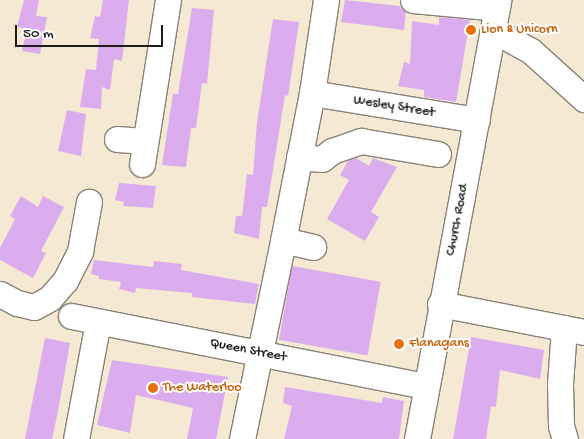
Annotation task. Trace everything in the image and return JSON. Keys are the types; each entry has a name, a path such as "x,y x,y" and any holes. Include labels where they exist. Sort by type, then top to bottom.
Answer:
{"street":[{"path":"117,139 143,153 168,0"},
{"path":"242,439 257,353 281,248 312,93 326,0"},
{"path":"413,0 496,13 531,52 584,99"},
{"name":"Church Road","path":"417,439 440,304 454,246 496,13"},
{"name":"Wesley Street","path":"312,93 477,120"},
{"path":"299,157 322,159 332,151 361,141 438,154"},
{"path":"0,294 17,303 34,307 50,298 64,281 80,252 89,202"},
{"path":"281,248 313,247"},
{"path":"440,304 574,330 560,384 561,426 565,439"},
{"name":"Queen Street","path":"71,316 425,386"},
{"path":"76,439 98,322"}],"building":[{"path":"24,0 39,0 36,16 47,17 40,54 22,51 27,29 17,27"},
{"path":"103,0 129,0 122,61 114,59 110,90 102,87 101,109 80,107 86,69 96,70 99,39 90,38 95,16 100,17"},
{"path":"345,0 400,6 406,12 404,30 341,22"},
{"path":"192,8 214,10 207,84 202,83 196,128 191,128 186,167 162,165 173,94 178,94"},
{"path":"439,17 470,20 456,102 424,97 424,90 398,86 404,62 410,64 412,21 439,25"},
{"path":"273,19 299,22 288,96 285,95 267,207 262,207 259,239 234,233 236,216 242,216 247,174 253,175 257,122"},
{"path":"67,110 86,114 81,156 58,151"},
{"path":"356,158 369,166 373,158 397,167 371,212 379,217 365,241 327,219 349,180 340,175 348,161"},
{"path":"119,183 156,186 153,208 123,206 124,202 115,200"},
{"path":"21,196 38,207 43,196 64,207 41,251 46,253 33,278 0,260 0,248 15,219 10,216"},
{"path":"94,260 153,267 154,261 182,264 181,270 259,284 255,304 192,297 192,293 136,288 135,293 119,289 121,282 99,279 99,276 91,274"},
{"path":"292,266 381,282 368,355 279,340"},
{"path":"471,337 544,350 540,379 500,370 496,407 491,406 486,439 453,439"},
{"path":"45,338 70,343 58,411 52,439 25,439"},
{"path":"112,360 228,377 216,439 187,439 193,408 136,395 130,433 97,425"},
{"path":"285,387 382,403 383,397 404,401 399,439 284,439 292,406 283,403"}],"place":[{"name":"Lion & Unicorn","path":"471,30"},
{"name":"Flanagans","path":"399,344"},
{"name":"The Waterloo","path":"153,388"}]}
